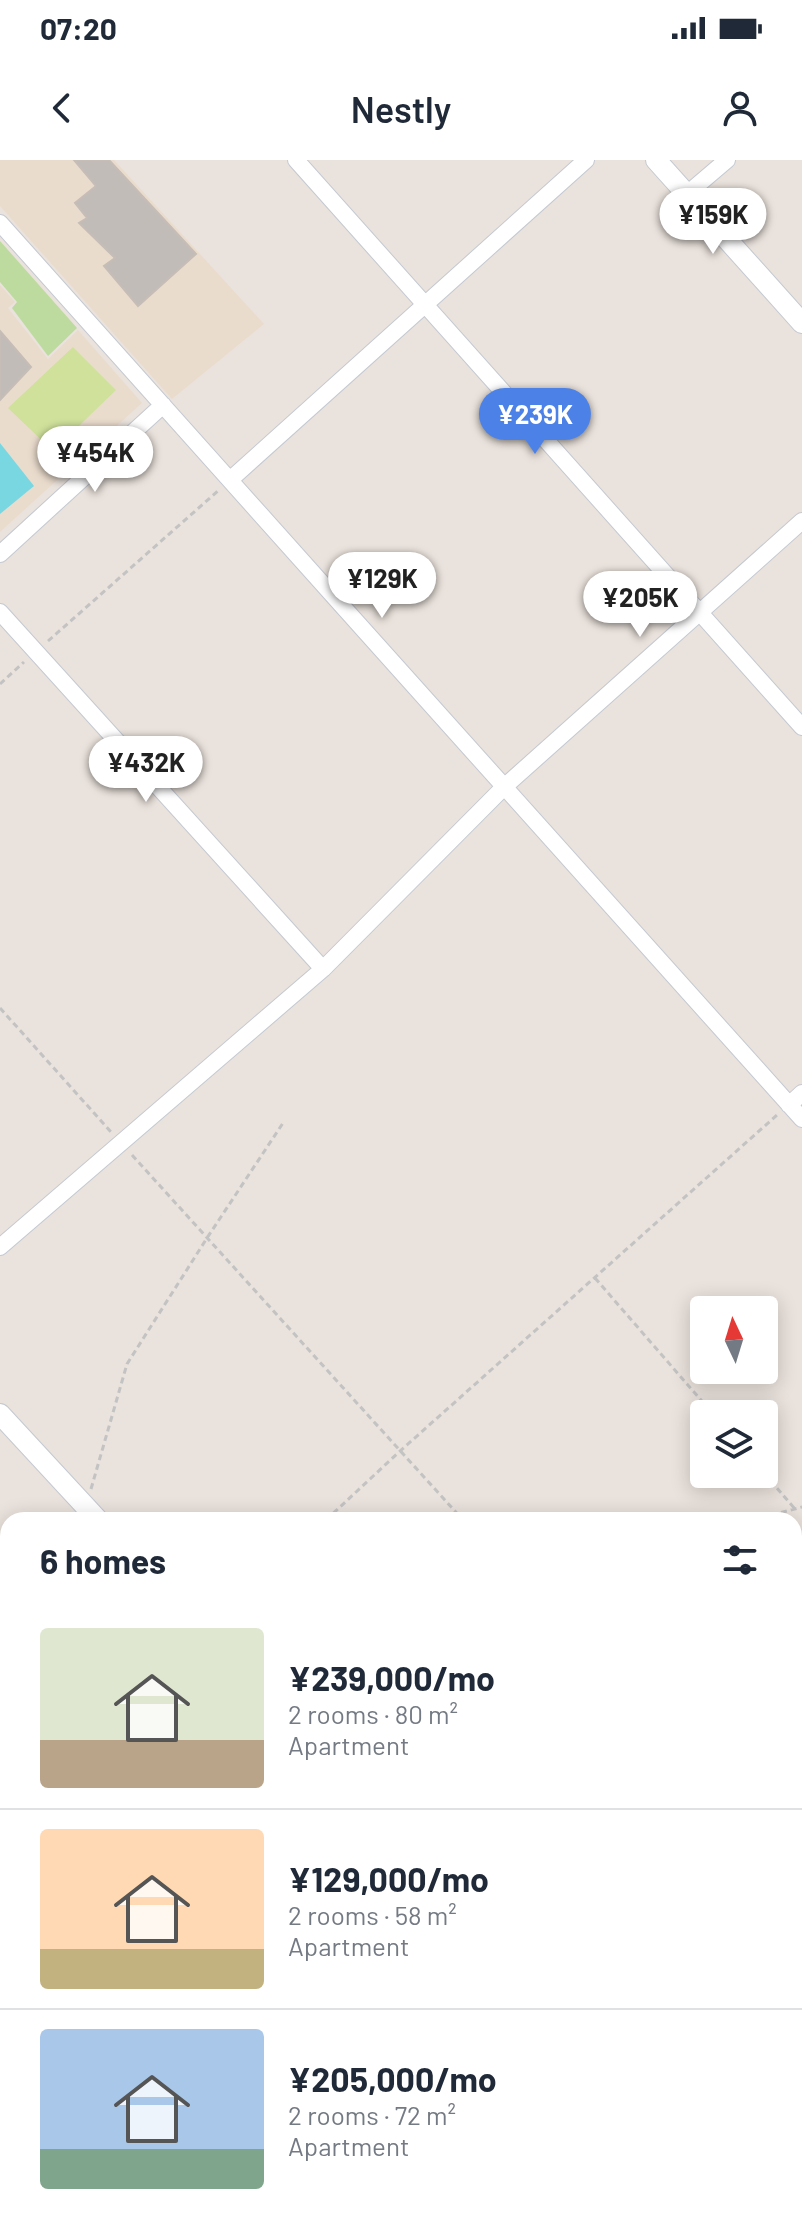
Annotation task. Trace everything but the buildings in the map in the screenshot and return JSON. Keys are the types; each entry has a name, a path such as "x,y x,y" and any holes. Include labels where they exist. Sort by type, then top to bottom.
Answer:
{"street":[{"path":"296,160 802,727"},
{"path":"231,479 586,160"},
{"path":"656,160 802,323"},
{"path":"687,194 727,160"},
{"path":"0,223 231,479 583,879 802,1119"},
{"path":"0,554 163,405"},
{"path":"0,1247 323,969 504,787 802,521"},
{"path":"0,612 323,969"},
{"path":"789,1105 802,1093"},
{"path":"0,1414 90,1512"}],"path":[{"path":"0,684 231,479"},
{"path":"0,1008 455,1512"},
{"path":"335,1512 789,1105"},
{"path":"92,1512 127,1364 283,1123"},
{"path":"594,1278 701,1400"},
{"path":"777,1488 795,1509"},
{"path":"783,1512 802,1507"}],"shaded area":[{"path":"0,160 114,160 264,324 172,399 0,206"},
{"path":"0,285 15,302 8,308 48,359 78,330 142,403 0,532"}],"green space":[{"path":"0,241 77,328 48,356 12,308 17,302 0,282"},
{"path":"73,347 116,390 53,451 8,408"}],"water":[{"path":"0,443 34,486 0,514"}]}
